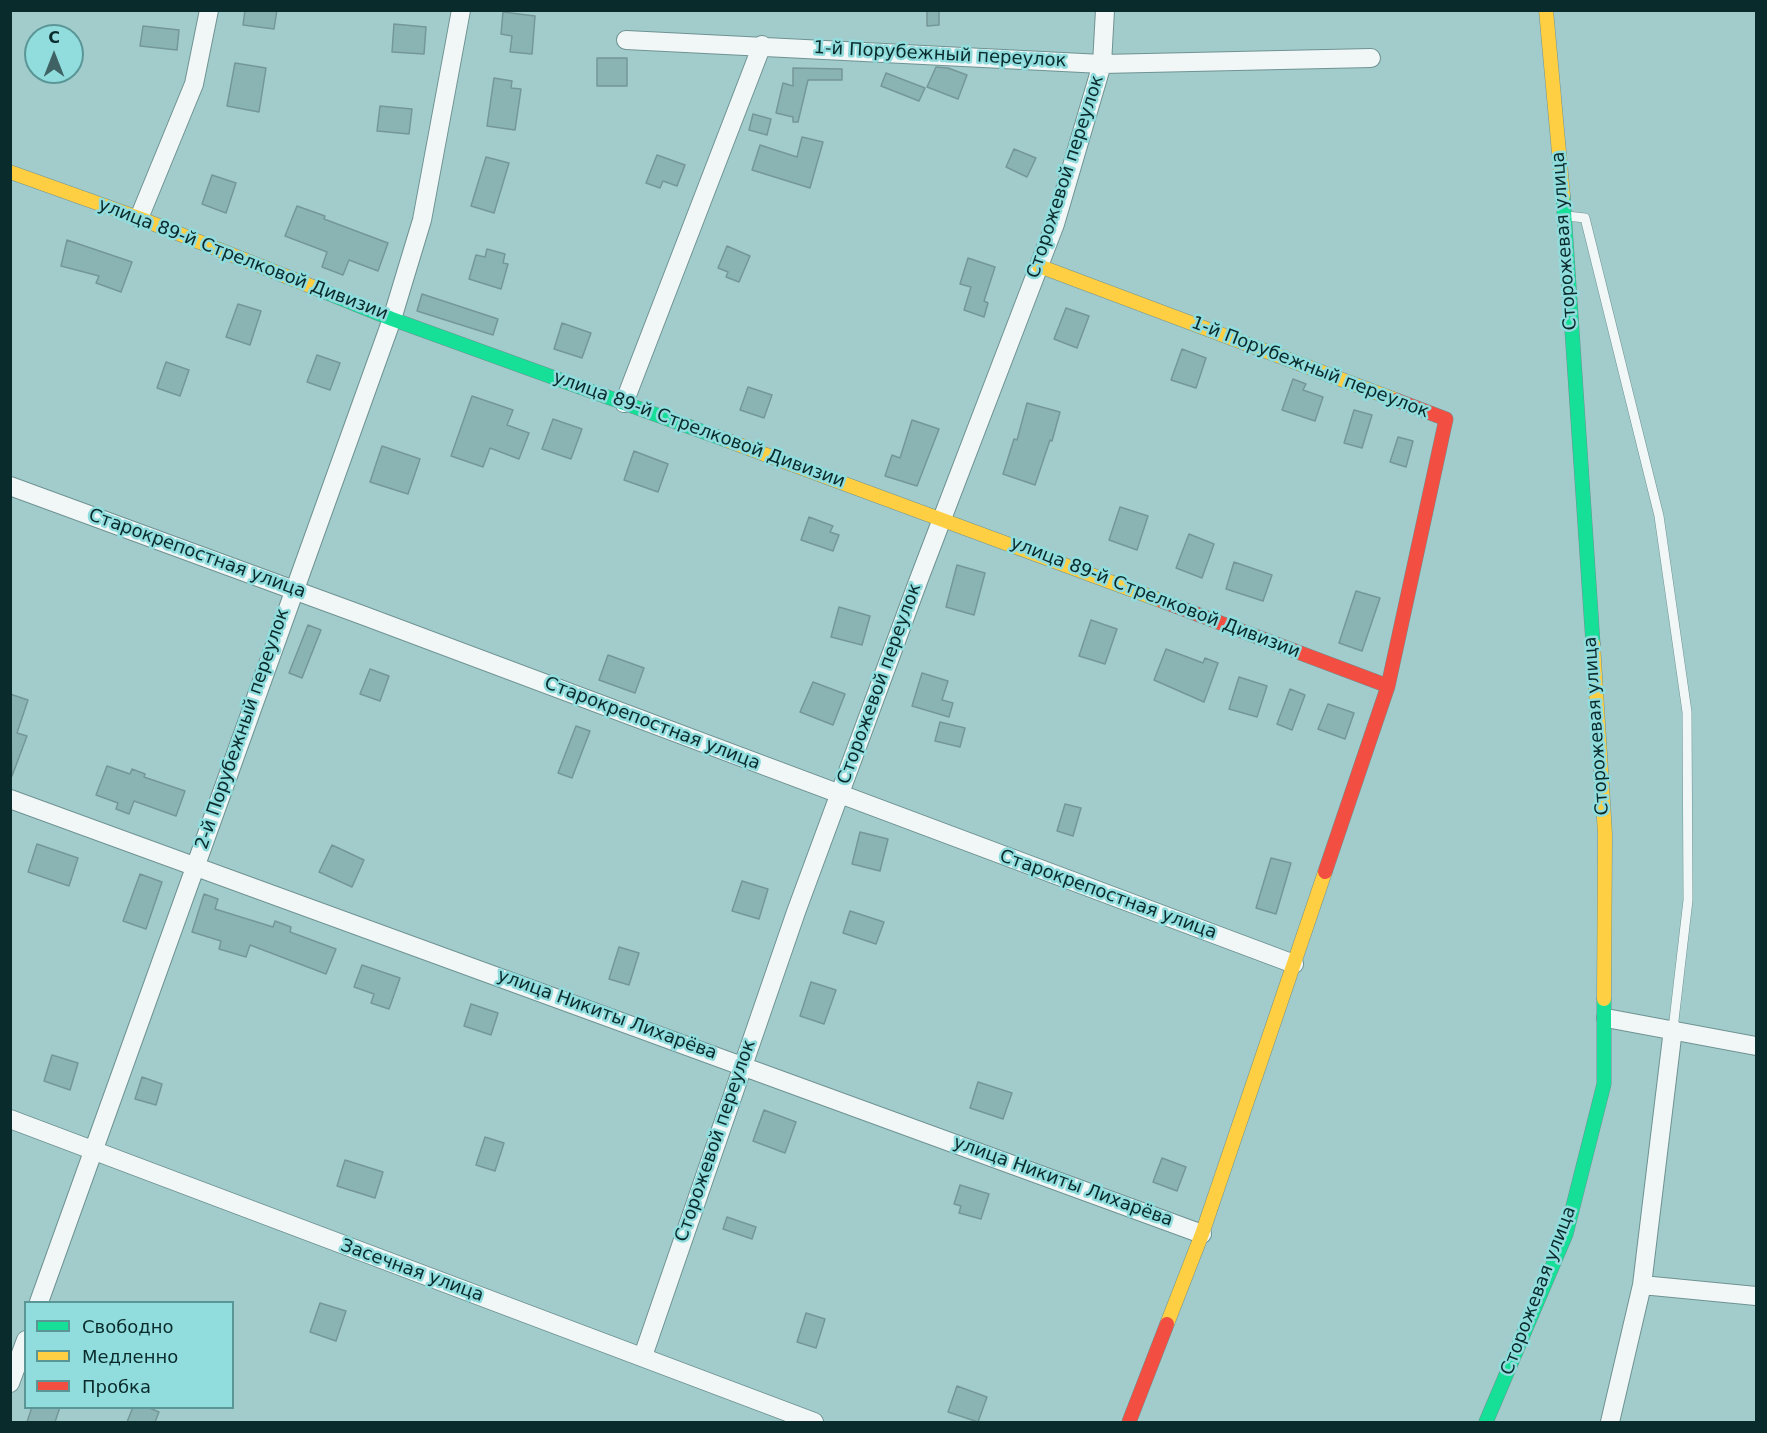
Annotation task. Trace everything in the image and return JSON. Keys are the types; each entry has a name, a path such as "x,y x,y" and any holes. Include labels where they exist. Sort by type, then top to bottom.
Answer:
{"street":[{"path":"139,218 194,84 209,10"},
{"name":"2-й Порубежный переулок","path":"39,1301 293,589 392,319 422,220 460,10"},
{"name":"Сторожевой переулок","path":"643,1356 742,1063 839,795 1055,224 1102,64 1105,10"},
{"name":"Сторожевая улица","path":"1486,1422 1566,1234 1604,1084 1605,834 1565,215 1546,10"},
{"name":"1-й Порубежный переулок","path":"626,40 762,45 1102,64 1371,58"},
{"path":"624,403 762,45"},
{"name":"улица 89-й Стрелковой Дивизии","path":"10,172 139,218 392,319 942,519 1388,686"},
{"name":"1-й Порубежный переулок","path":"1039,266 1446,419 1388,686"},
{"name":"Старокрепостная улица","path":"10,486 293,589 1294,964"},
{"path":"1130,1422 1202,1234 1388,686"},
{"name":"улица Никиты Лихарёва","path":"10,799 742,1063 1202,1234"},
{"path":"1606,1018 1756,1046"},
{"path":"1610,1419 1642,1285 1673,1029"},
{"name":"Засечная улица","path":"10,1119 814,1422"},
{"path":"1642,1285 1756,1296"},
{"path":"10,1383 24,1346"}],"lane":[{"path":"1565,215 1585,218 1659,516 1688,712 1688,900 1673,1029"}],"building":[{"path":"245,10 277,10 274,29 243,25"},
{"path":"927,10 939,10 939,25 927,26"},
{"path":"503,12 535,16 532,54 510,52 512,36 501,34"},
{"path":"394,24 426,27 424,54 392,52"},
{"path":"143,26 179,30 177,50 140,46"},
{"path":"597,58 627,58 627,86 597,86"},
{"path":"235,63 266,68 259,112 227,106"},
{"path":"936,67 948,68 967,75 958,99 927,87"},
{"path":"793,68 842,69 842,80 808,80 798,122 793,122 793,117 776,113 783,83 793,86"},
{"path":"886,73 925,88 919,101 881,86"},
{"path":"494,78 512,81 511,88 521,89 515,130 487,126"},
{"path":"380,106 412,109 409,134 377,131"},
{"path":"753,114 771,119 767,135 749,130"},
{"path":"802,137 823,142 810,188 752,170 760,145 797,157"},
{"path":"1014,149 1036,158 1027,177 1006,167"},
{"path":"657,155 685,165 677,186 663,181 660,188 646,183"},
{"path":"486,157 509,163 494,213 471,206"},
{"path":"212,175 236,183 226,213 202,204"},
{"path":"297,206 325,216 324,219 388,243 378,271 349,260 343,275 322,267 327,252 285,236"},
{"path":"67,240 132,262 121,292 96,283 99,276 61,266"},
{"path":"727,246 750,256 739,282 726,277 728,272 718,268"},
{"path":"487,249 505,254 503,263 508,264 501,289 469,279 476,255 485,257"},
{"path":"968,258 995,267 984,301 988,303 984,317 964,310 971,287 960,284"},
{"path":"422,294 498,319 493,335 417,311"},
{"path":"238,304 261,311 250,345 226,337"},
{"path":"1066,308 1089,316 1077,348 1054,339"},
{"path":"562,323 591,333 582,358 554,349"},
{"path":"1182,349 1206,358 1196,388 1171,380"},
{"path":"317,355 340,363 330,390 307,382"},
{"path":"166,362 189,370 180,396 157,388"},
{"path":"1293,379 1306,384 1303,390 1323,397 1315,421 1282,410"},
{"path":"748,387 772,395 764,418 740,410"},
{"path":"472,396 513,410 507,425 529,433 519,459 490,448 483,467 451,456"},
{"path":"1027,403 1060,412 1052,441 1050,440 1035,485 1003,474 1014,439 1017,440"},
{"path":"1354,410 1372,415 1362,448 1344,443"},
{"path":"553,419 582,429 571,459 542,449"},
{"path":"912,420 939,429 917,486 885,476 892,455 900,458"},
{"path":"1398,437 1413,441 1406,467 1390,462"},
{"path":"382,446 420,459 408,494 370,482"},
{"path":"634,451 668,464 658,492 624,480"},
{"path":"1120,507 1148,516 1137,550 1109,540"},
{"path":"809,517 833,526 830,532 839,535 833,551 801,540"},
{"path":"1189,534 1214,544 1202,578 1176,568"},
{"path":"1234,562 1272,575 1263,601 1226,589"},
{"path":"957,565 985,573 974,615 946,607"},
{"path":"1356,591 1380,598 1362,651 1339,643"},
{"path":"839,607 870,616 862,645 831,637"},
{"path":"1091,620 1117,629 1105,664 1079,656"},
{"path":"308,625 321,630 302,678 289,673"},
{"path":"1166,649 1203,663 1205,658 1218,663 1204,702 1154,680"},
{"path":"608,655 644,668 635,693 599,680"},
{"path":"370,669 389,676 380,701 360,694"},
{"path":"922,673 948,681 942,700 953,703 949,717 912,706"},
{"path":"1239,677 1267,686 1257,717 1229,709"},
{"path":"813,682 845,694 833,725 800,712"},
{"path":"1290,689 1305,695 1292,730 1277,724"},
{"path":"10,694 28,700 17,733 27,736 12,776"},
{"path":"1328,704 1354,713 1345,739 1318,729"},
{"path":"940,722 965,728 960,747 935,741"},
{"path":"576,726 590,731 572,778 558,773"},
{"path":"107,766 130,774 132,769 145,774 144,777 185,791 176,816 134,801 129,814 116,809 118,803 96,795"},
{"path":"1065,804 1081,808 1073,836 1057,831"},
{"path":"860,832 888,839 880,871 852,864"},
{"path":"37,844 78,858 69,886 28,872"},
{"path":"332,845 364,860 352,887 319,872"},
{"path":"1271,858 1291,863 1276,914 1256,908"},
{"path":"140,874 162,882 146,929 123,921"},
{"path":"742,881 768,889 759,919 732,911"},
{"path":"204,894 218,899 215,909 273,927 275,921 291,927 290,932 336,949 326,974 250,945 246,957 219,949 221,941 192,932"},
{"path":"850,911 884,922 876,944 843,933"},
{"path":"619,947 639,953 629,985 609,979"},
{"path":"362,965 400,978 389,1009 371,1003 374,994 354,987"},
{"path":"811,982 836,990 824,1024 800,1016"},
{"path":"471,1004 498,1013 491,1035 464,1026"},
{"path":"52,1055 78,1063 70,1090 44,1081"},
{"path":"142,1077 162,1084 156,1105 135,1099"},
{"path":"978,1082 1012,1093 1003,1119 970,1108"},
{"path":"764,1110 796,1122 785,1153 753,1141"},
{"path":"485,1137 504,1143 495,1171 476,1165"},
{"path":"1162,1158 1186,1167 1177,1191 1153,1182"},
{"path":"345,1160 383,1172 375,1198 337,1186"},
{"path":"960,1185 989,1194 981,1219 959,1213 961,1206 954,1204"},
{"path":"727,1217 756,1227 752,1239 723,1229"},
{"path":"320,1303 346,1311 336,1341 310,1332"},
{"path":"806,1313 825,1319 816,1348 797,1342"},
{"path":"957,1386 987,1397 978,1422 948,1412"},
{"path":"31,1409 59,1409 55,1422 27,1422"},
{"path":"132,1409 152,1409 159,1412 155,1422 127,1422"}],"traffic: fast":[{"path":"1563,196 1593,644"},
{"path":"313,287 392,319 726,440"},
{"path":"1486,1422 1566,1234 1604,1084 1604,999"}],"traffic: slow":[{"path":"1546,10 1563,196"},
{"path":"10,172 139,218 313,287"},
{"path":"1039,266 1396,400"},
{"path":"726,440 1162,601"},
{"path":"1593,644 1605,834 1604,999"},
{"path":"1167,1324 1202,1234 1325,872"}],"traffic: jam":[{"path":"1325,872 1388,686 1446,419 1396,400"},
{"path":"1162,601 1388,686"},
{"path":"1129,1422 1167,1324"}]}
